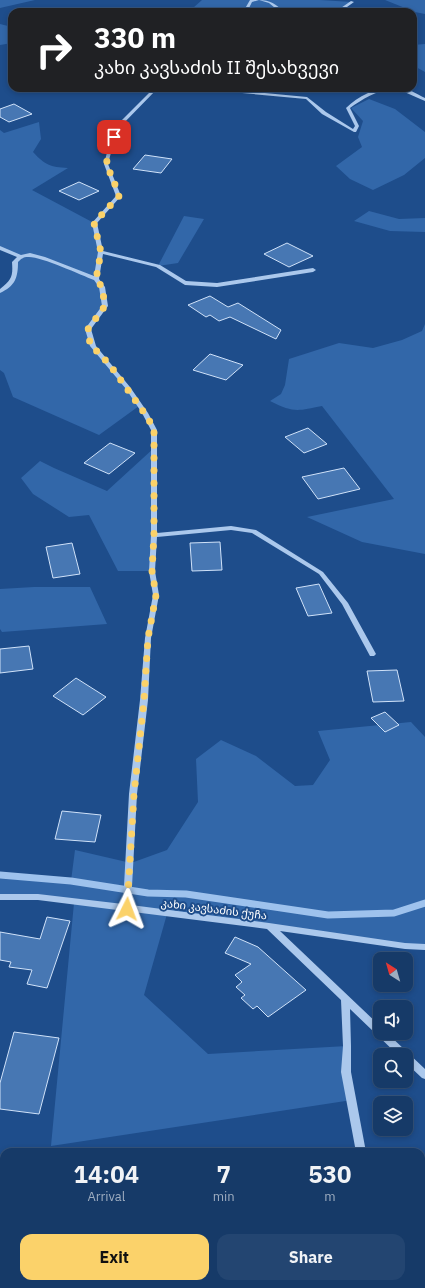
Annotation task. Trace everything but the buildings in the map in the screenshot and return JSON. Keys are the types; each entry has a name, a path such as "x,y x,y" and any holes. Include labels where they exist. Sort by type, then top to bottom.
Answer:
{"street":[{"path":"247,8 251,1 257,0"},
{"path":"261,0 267,0 278,8"},
{"path":"343,8 352,2"},
{"path":"96,279 101,252 94,223 119,196 106,164 111,145 117,128 152,92"},
{"path":"242,92 307,98 324,113 354,131 357,126 348,108 360,98 378,92"},
{"path":"407,92 425,100"},
{"path":"0,248 20,257"},
{"path":"101,252 158,266 185,283 217,285 313,270"},
{"path":"0,291 12,283 15,275 15,262 20,257 30,255 43,258 96,279 102,287 105,306 88,329 90,344 110,365 148,418 154,430 154,534 152,571 156,595 148,638 144,700 134,794 131,863 127,904"},
{"path":"154,534 231,528 254,531 321,573 345,603 372,654"},
{"name":"კახი კავსაძის ქუჩა","path":"0,897 38,897 127,904 405,946 425,947"},
{"path":"269,926 373,1025"},
{"path":"345,999 347,1046 346,1072 360,1148"},
{"path":"389,1040 397,1048"},
{"path":"413,1064 425,1075"}],"shaded area":[{"path":"0,0 35,0 0,8"},
{"path":"202,0 320,0 352,2 343,8 193,8"},
{"path":"385,0 425,0 425,14 417,12 417,8 405,8"},
{"path":"0,24 8,26 8,44 0,45"},
{"path":"425,44 425,72 417,68 417,45"},
{"path":"369,99 395,109 425,132 425,158 404,175 373,190 350,179 336,166 362,147 358,137 363,121 351,108"},
{"path":"39,122 41,139 33,152 41,160 48,164 68,168 32,190 94,223 101,252 96,279 102,287 105,306 88,329 90,343 139,406 99,435 13,397 4,373 0,370 0,291 12,283 15,262 19,257 0,248 0,130 4,133"},
{"path":"369,211 399,219 425,218 425,232 390,231 354,221"},
{"path":"184,216 204,219 178,263 158,266"},
{"path":"425,324 425,554 362,542 307,517 394,499 322,406 296,410 285,408 270,401 281,394 285,385 289,359 339,343 373,348 402,340 422,331"},
{"path":"154,448 152,571 118,571 89,515 69,517 33,494 21,478 40,461 107,491"},
{"path":"34,587 90,587 107,624 2,632 0,629 0,589"},
{"path":"411,722 425,737 425,947 167,914 144,995 208,1054 347,1046 352,1100 51,1146 74,903 38,897 0,897 0,875 71,881 75,850 131,863 167,850 198,802 196,759 221,740 256,756 295,786 313,785 330,760 318,731"}],"waterway":[{"path":"0,875 71,881 148,893 186,894 328,915 394,913 425,903"}],"route":[{"path":"114,137 106,164 119,196 94,223 101,252 96,279 102,287 105,306 88,329 90,344 110,365 148,418 154,430 154,534 152,571 156,595 148,638 144,700 134,794 127,909"}]}
